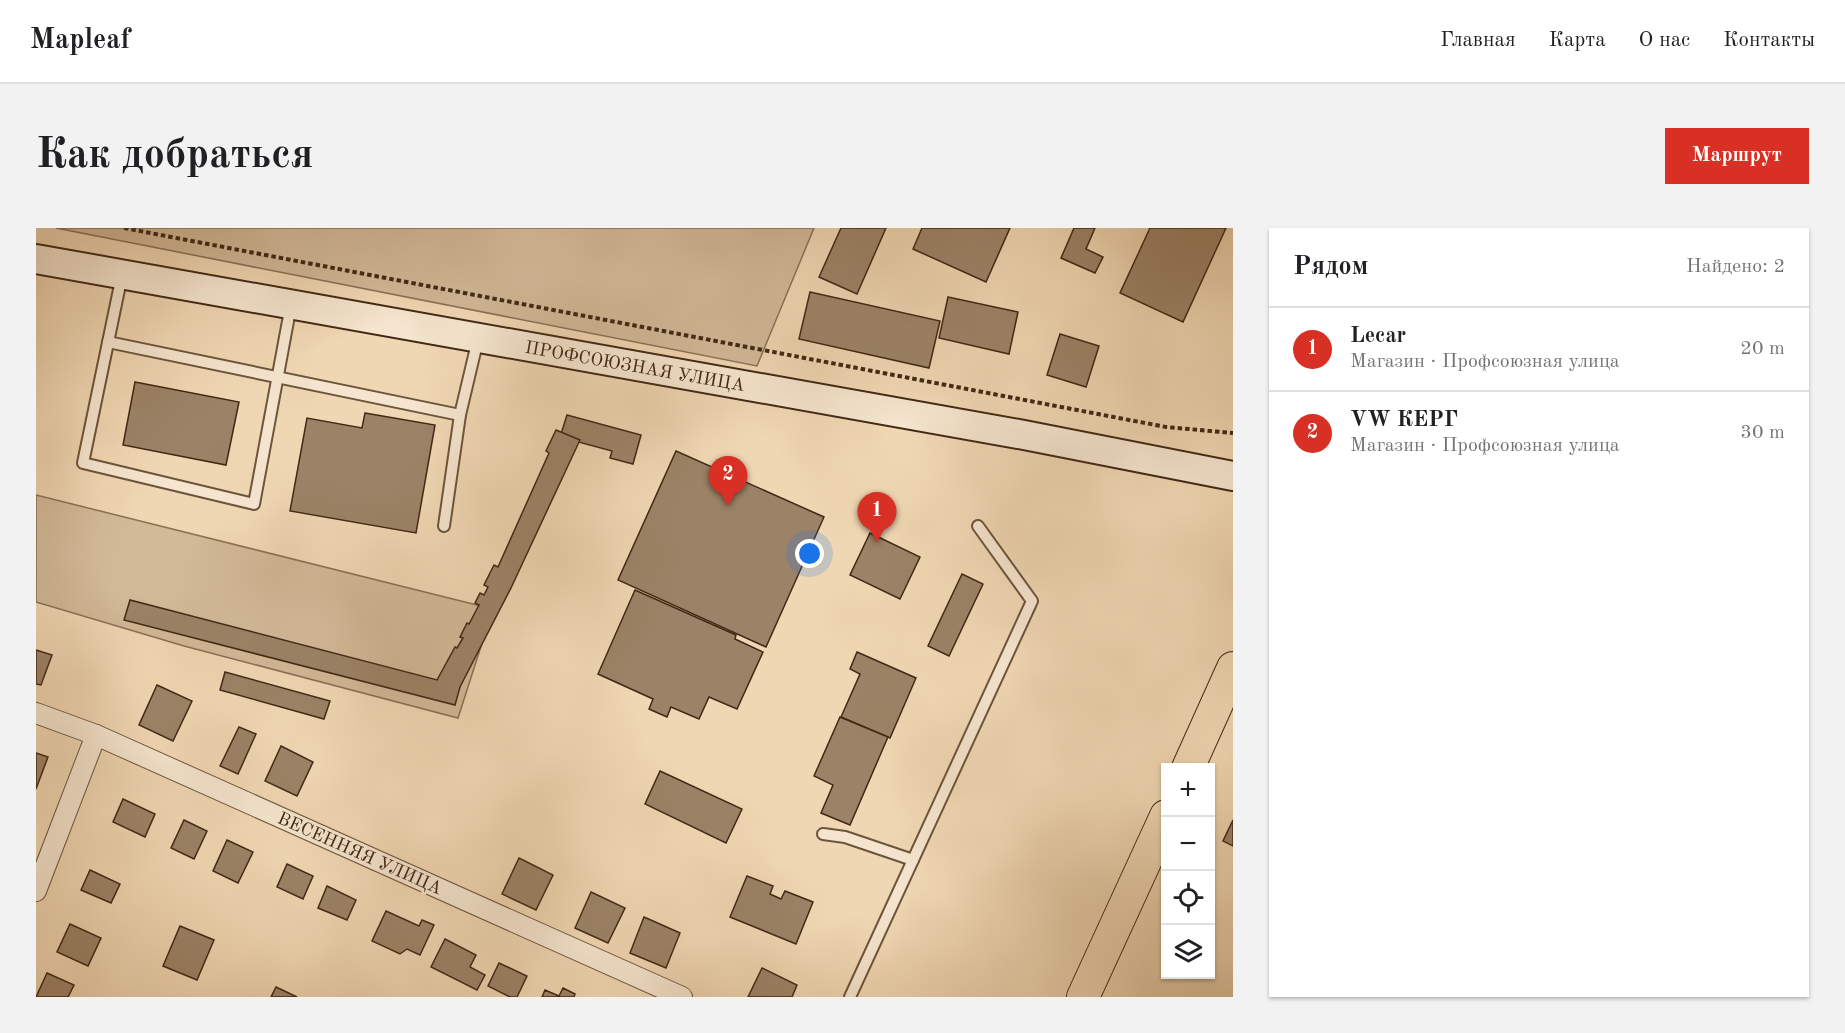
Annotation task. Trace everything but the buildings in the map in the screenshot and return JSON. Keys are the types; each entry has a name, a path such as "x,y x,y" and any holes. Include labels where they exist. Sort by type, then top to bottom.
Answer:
{"main road":[{"name":"ПРОФСОЮЗНАЯ УЛИЦА","path":"36,259 1024,435 1233,476"},
{"path":"1190,763 1233,668"},
{"path":"1083,997 1166,817"}],"street":[{"name":"ВЕСЕННЯЯ УЛИЦА","path":"36,713 96,735 682,997"},
{"path":"36,891 96,735"}],"lane":[{"path":"122,274 83,463 254,504 291,304"},
{"path":"444,526 460,415 478,338"},
{"path":"108,342 460,415"},
{"path":"850,997 1032,601 978,526"},
{"path":"823,834 845,837 913,860"}],"path":[{"path":"124,228 1154,425 1233,433"}],"shaded area":[{"path":"56,228 814,228 757,366"},
{"path":"36,495 493,609 458,718 184,646 36,602"}],"place":[{"name":"VW КЕРГ","path":"728,506"},
{"name":"Lecar","path":"877,542"}]}
